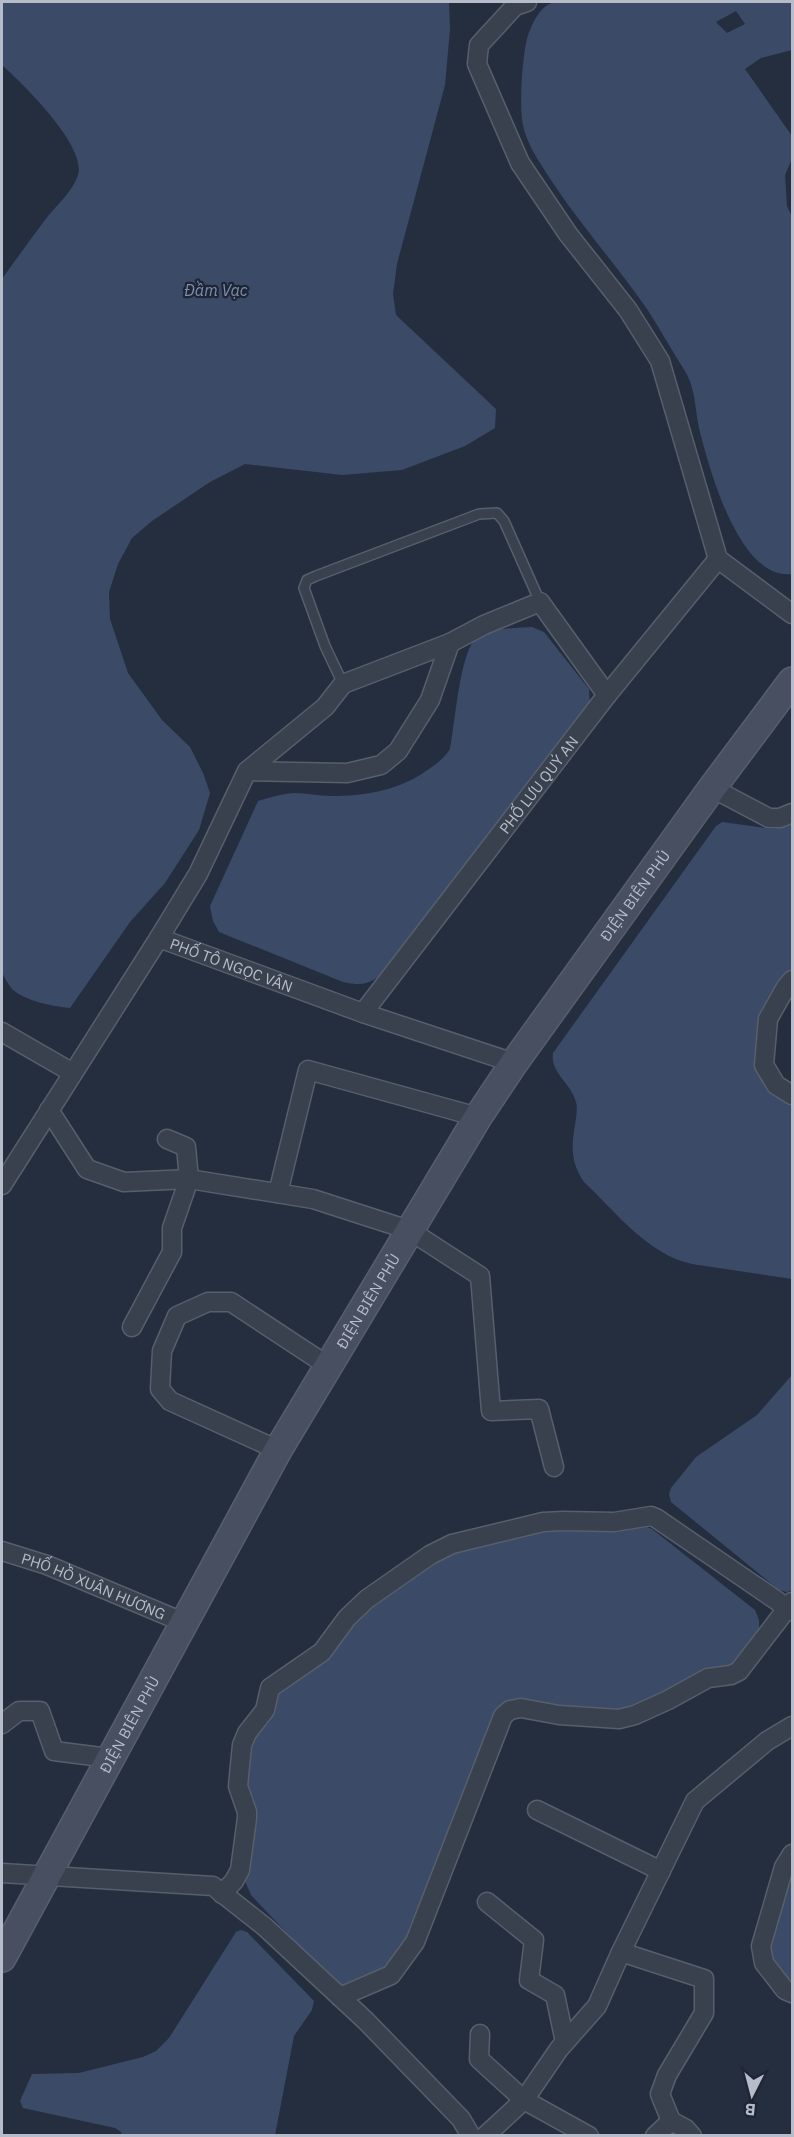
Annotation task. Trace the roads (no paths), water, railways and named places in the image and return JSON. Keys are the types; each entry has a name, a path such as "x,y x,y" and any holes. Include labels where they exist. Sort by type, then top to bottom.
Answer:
{"street":[{"path":"527,2 514,6 479,45 477,64 520,164 568,234 628,310 660,361 717,559 792,614"},
{"name":"PHỐ LƯU QUÝ AN","path":"363,1013 607,695 717,559"},
{"path":"159,938 198,874 247,771 325,707 343,684 450,643 484,625 540,602 607,695"},
{"path":"247,771 347,773 381,765 398,751 430,700 450,643"},
{"name":"ĐIỆN BIÊN PHỦ","path":"2,1958 278,1450 478,1117 514,1063 712,788 792,681"},
{"path":"712,788 769,818 780,818 792,813"},
{"name":"PHỐ TÔ NGỌC VÂN","path":"2,1185 159,938 363,1013 514,1063"},
{"path":"792,980 768,1019 764,1065 776,1085 792,1095"},
{"path":"2,1032 73,1073"},
{"path":"278,1193 308,1070 478,1117"},
{"path":"49,1110 87,1169 124,1182 189,1179 313,1199 409,1230 480,1276 491,1411 539,1409 554,1467"},
{"path":"132,1327 172,1252 172,1228 189,1179 186,1147 167,1139"},
{"path":"278,1450 170,1401 160,1389 162,1351 177,1316 208,1302 231,1302 328,1366"},
{"path":"222,1894 240,1870 247,1818 238,1786 242,1745 247,1732 265,1710 270,1688 322,1652 347,1618 361,1604 430,1555 452,1544 543,1522 614,1522 651,1516 791,1607 739,1671 731,1675 708,1678 635,1715 619,1719 559,1715 521,1708 510,1710 503,1716 415,1942 391,1975 340,1997"},
{"name":"PHỐ HỒ XUÂN HƯƠNG","path":"2,1551 47,1565 185,1623"},
{"path":"2,1724 19,1711 40,1711 54,1751 109,1758"},
{"path":"485,2136 524,2100 565,2042 597,2006 695,1801 767,1741 792,1726"},
{"path":"537,1810 661,1871"},
{"path":"792,1854 784,1867 761,1946 764,1963 785,1990 792,1993"},
{"path":"2,1873 48,1874 213,1886 265,1927 340,1997 461,2119 471,2136"},
{"path":"487,1902 534,1940 529,1980 555,1995 565,2042"},
{"path":"621,1952 704,1979 704,2013 667,2075 660,2094 671,2121 686,2129 692,2136"},
{"path":"480,2034 479,2059 524,2100 589,2136"},
{"path":"655,2136 671,2121"}],"lane":[{"path":"343,684 325,646 304,588 307,580 316,576 479,514 497,513 504,521 540,602"}],"water":[{"name":"Đầm Vạc","path":"2,2 449,2 450,29 445,85 397,264 393,294 396,315 496,409 495,428 465,446 402,470 342,475 245,464 210,482 152,521 132,538 118,564 109,592 110,619 128,673 162,720 190,747 210,793 199,830 165,883 130,922 70,1008 48,1005 26,998 13,990 2,973 2,279 73,186 78,175 78,163 73,148 51,116 2,65"},
{"path":"555,2 792,2 792,50 761,58 745,69 792,136 792,159 785,175 787,206 792,217 792,574 774,572 757,560 743,542 730,520 711,472 689,378 647,309 559,191 536,157 527,138 521,106 525,48 534,22 541,11","holes":["736,11 745,24 727,33 716,22"]},
{"path":"532,627 544,632 589,689 590,706 389,968 368,983 343,982 219,932 213,921 210,906 258,801 294,793 331,796 367,793 402,784 423,773 442,759 450,749 462,672 471,645 482,634 504,629"},
{"path":"722,822 774,829 792,822 792,972 758,1041 792,1101 792,1279 692,1264 661,1251 634,1231 584,1182 580,1175 574,1161 573,1148 576,1102 553,1060 553,1053 716,826"},
{"path":"792,1375 792,1590 787,1592 779,1590 671,1502 669,1494 671,1488 696,1457 757,1415"},
{"path":"642,1525 652,1529 755,1610 759,1620 759,1632 732,1665 714,1668 669,1696 619,1713 512,1702 399,1957 392,1966 346,1989 337,1986 251,1895 244,1879 246,1750 274,1695 370,1603 470,1543 554,1526"},
{"path":"792,1862 792,1989 771,1959 770,1939"},
{"path":"241,1930 247,1932 314,2001 312,2010 294,2036 275,2135 122,2135 115,2128 23,2108 20,2101 32,2074 79,2073 143,2057 156,2051 169,2038 236,1932"}]}
